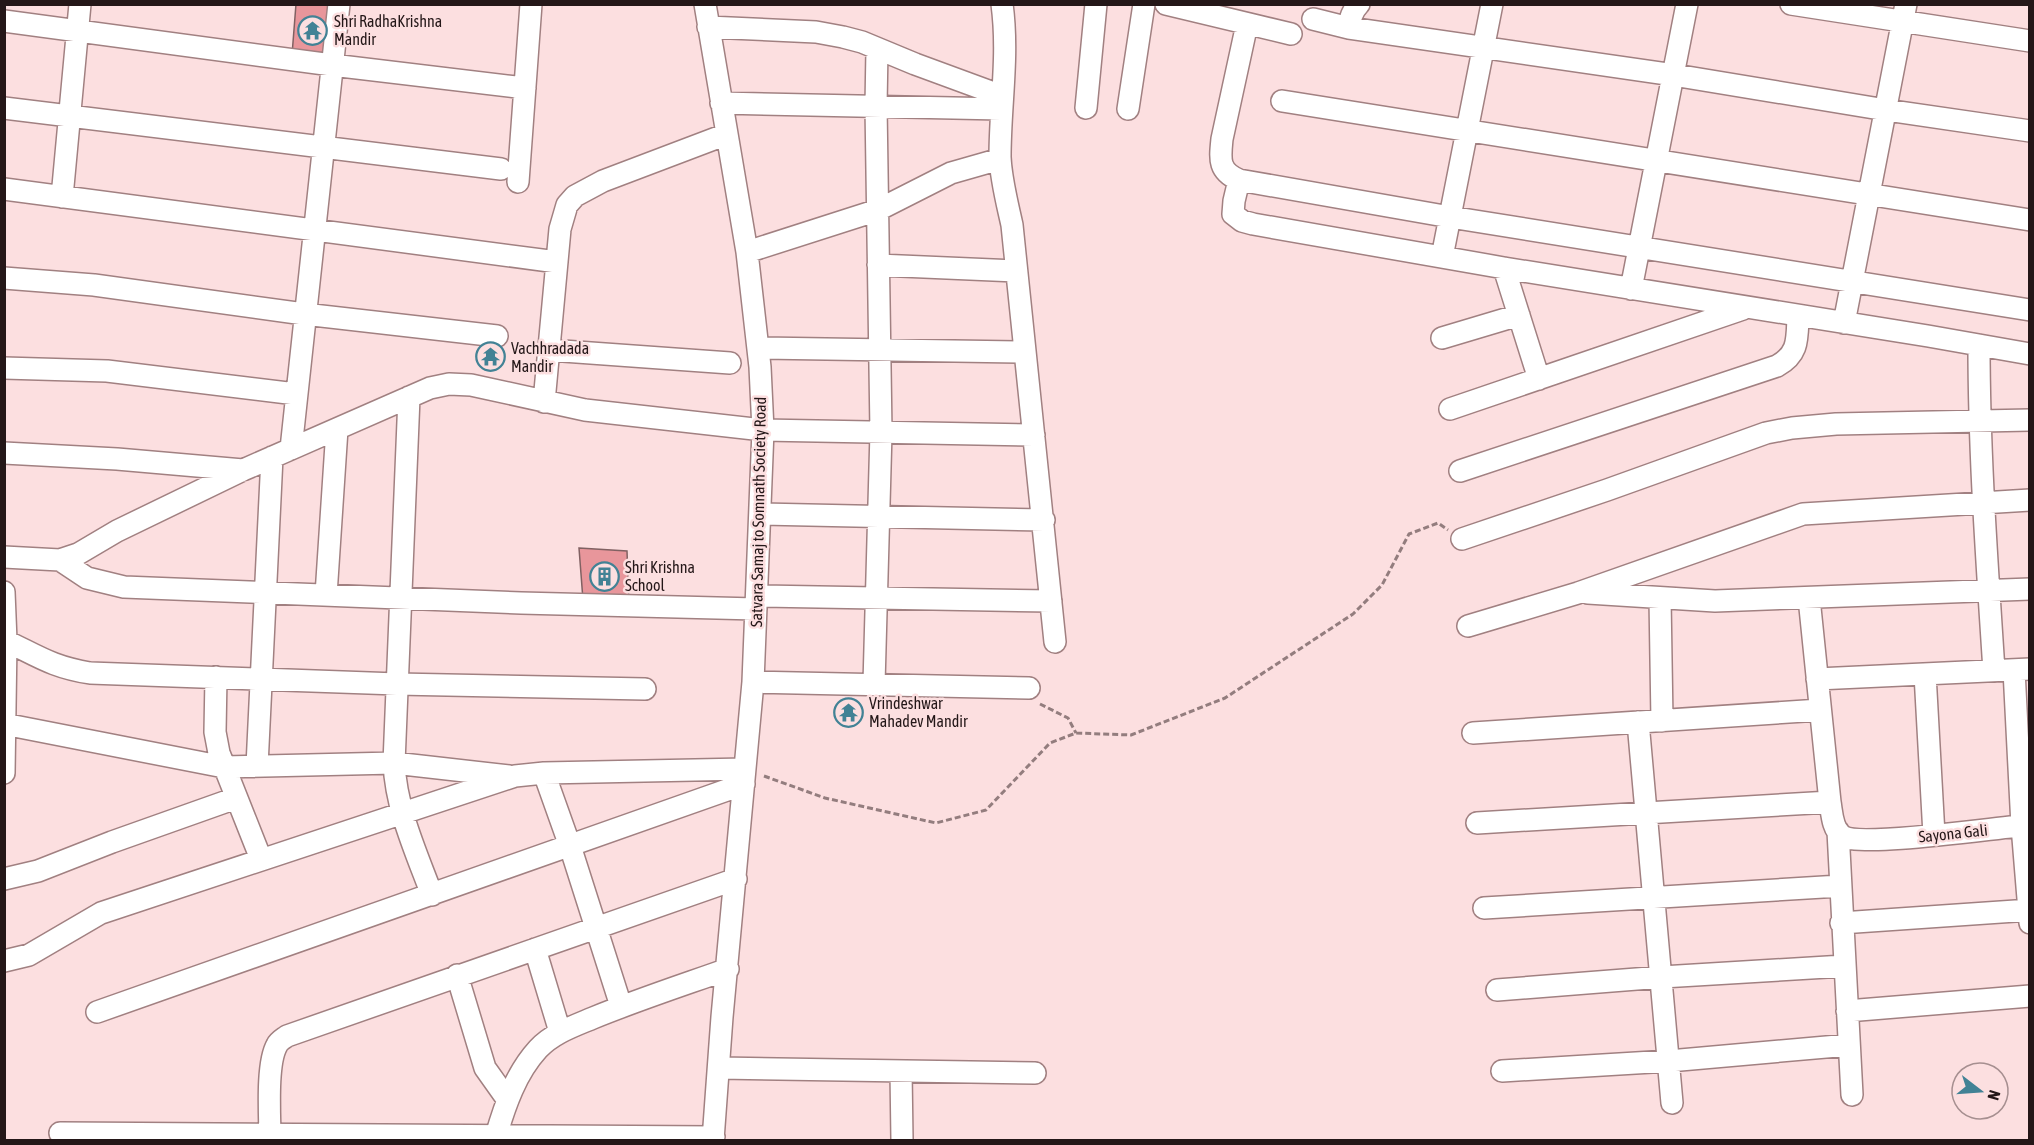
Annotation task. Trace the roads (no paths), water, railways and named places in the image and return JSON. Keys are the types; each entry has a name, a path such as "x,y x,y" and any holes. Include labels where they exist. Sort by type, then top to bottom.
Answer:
{"street":[{"path":"62,197 80,4"},
{"path":"257,766 266,593 281,453 296,394 339,4"},
{"path":"4,108 322,149 509,176 525,88 531,4"},
{"name":"Satvara Samaj to Somnath Society Road","path":"705,4 747,252 758,348 763,430 753,682 713,1139"},
{"path":"1002,4 1006,44 1000,159 1002,181 1012,225 1056,642"},
{"path":"1086,108 1096,4"},
{"path":"1128,109 1144,4"},
{"path":"1166,4 1291,34"},
{"path":"1349,28 1351,16 1359,4"},
{"path":"1442,257 1492,4"},
{"path":"1631,289 1641,248 1687,4"},
{"path":"1791,4 1904,14 2030,41"},
{"path":"1844,323 1904,14"},
{"path":"1313,19 1349,28 1674,75 2030,131"},
{"path":"4,21 332,65 525,88"},
{"path":"1247,24 1221,152 1225,172 1239,180 1450,217 2030,310"},
{"path":"708,27 816,32 862,42 1002,103"},
{"path":"874,684 881,432 877,49"},
{"path":"1282,101 2030,220"},
{"path":"722,103 876,106 1002,103"},
{"path":"544,402 556,262 560,229 567,205 575,196 614,177 727,134"},
{"path":"747,252 878,210 951,173 1000,159"},
{"path":"1239,180 1233,214 1242,221 1504,268 2030,354"},
{"path":"4,189 556,262"},
{"path":"878,266 1016,271"},
{"path":"1504,268 1539,379"},
{"path":"4,278 94,285 304,314 497,336"},
{"path":"1450,410 1747,308"},
{"path":"1442,338 1519,315"},
{"path":"1460,471 1777,366 1787,361 1793,353 1797,342 1798,316"},
{"path":"1979,345 1979,421 1989,591 2013,670 2026,825 2030,923"},
{"path":"758,348 1024,352"},
{"path":"549,350 730,363"},
{"path":"4,368 107,371 296,394"},
{"path":"4,557 60,560 78,554 117,531 243,470 430,388 449,384 471,385 585,410 763,430 1034,435"},
{"path":"410,397 393,763 402,814 432,895"},
{"path":"1462,539 1766,433 1836,424 2030,420"},
{"path":"326,595 337,429"},
{"path":"4,453 117,459 243,470"},
{"path":"1468,626 1578,593 1803,514 2030,500"},
{"path":"760,514 1044,520"},
{"path":"60,560 87,578 124,587 400,598 757,602 876,598 1052,602"},
{"path":"1578,593 1715,601 2030,589"},
{"path":"4,592 4,773"},
{"path":"1660,598 1662,721"},
{"path":"1809,598 1830,802 1833,820 1838,831 1841,923 1852,1095"},
{"path":"5,640 47,663 90,673 397,684 645,689"},
{"path":"1817,679 2013,670"},
{"path":"1925,674 1934,835"},
{"path":"216,677 215,732 219,753 261,859"},
{"path":"753,682 1029,688"},
{"path":"1473,733 1820,710"},
{"path":"1638,722 1672,1103"},
{"path":"5,724 224,767 393,763 515,776 544,773 745,777"},
{"path":"544,773 621,1006"},
{"path":"4,961 29,955 100,913 515,776"},
{"path":"97,1012 570,846 745,777"},
{"path":"4,879 38,871 236,798"},
{"path":"1477,824 1830,802"},
{"name":"Sayona Gali","path":"1838,831 1849,839 1876,841 2026,825"},
{"path":"270,1137 270,1074 273,1054 278,1043 287,1036 736,879"},
{"path":"1484,908 1840,886"},
{"path":"1841,923 2029,910"},
{"path":"534,949 560,1032"},
{"path":"1497,990 1844,966"},
{"path":"496,1136 507,1099 538,1049 560,1032 621,1006 728,969"},
{"path":"457,975 485,1068 507,1099"},
{"path":"1847,1011 2030,996"},
{"path":"1502,1071 1669,1061 1849,1045"},
{"path":"719,1068 1035,1073"},
{"path":"901,1071 902,1140"},
{"path":"60,1133 270,1137 453,1138 496,1136 713,1139"}],"place":[{"name":"Shri RadhaKrishna Mandir","path":"313,30"},
{"name":"Vachhradada Mandir","path":"490,357"},
{"name":"Shri Krishna School","path":"604,576"},
{"name":"Vrindeshwar Mahadev Mandir","path":"848,712"}]}
